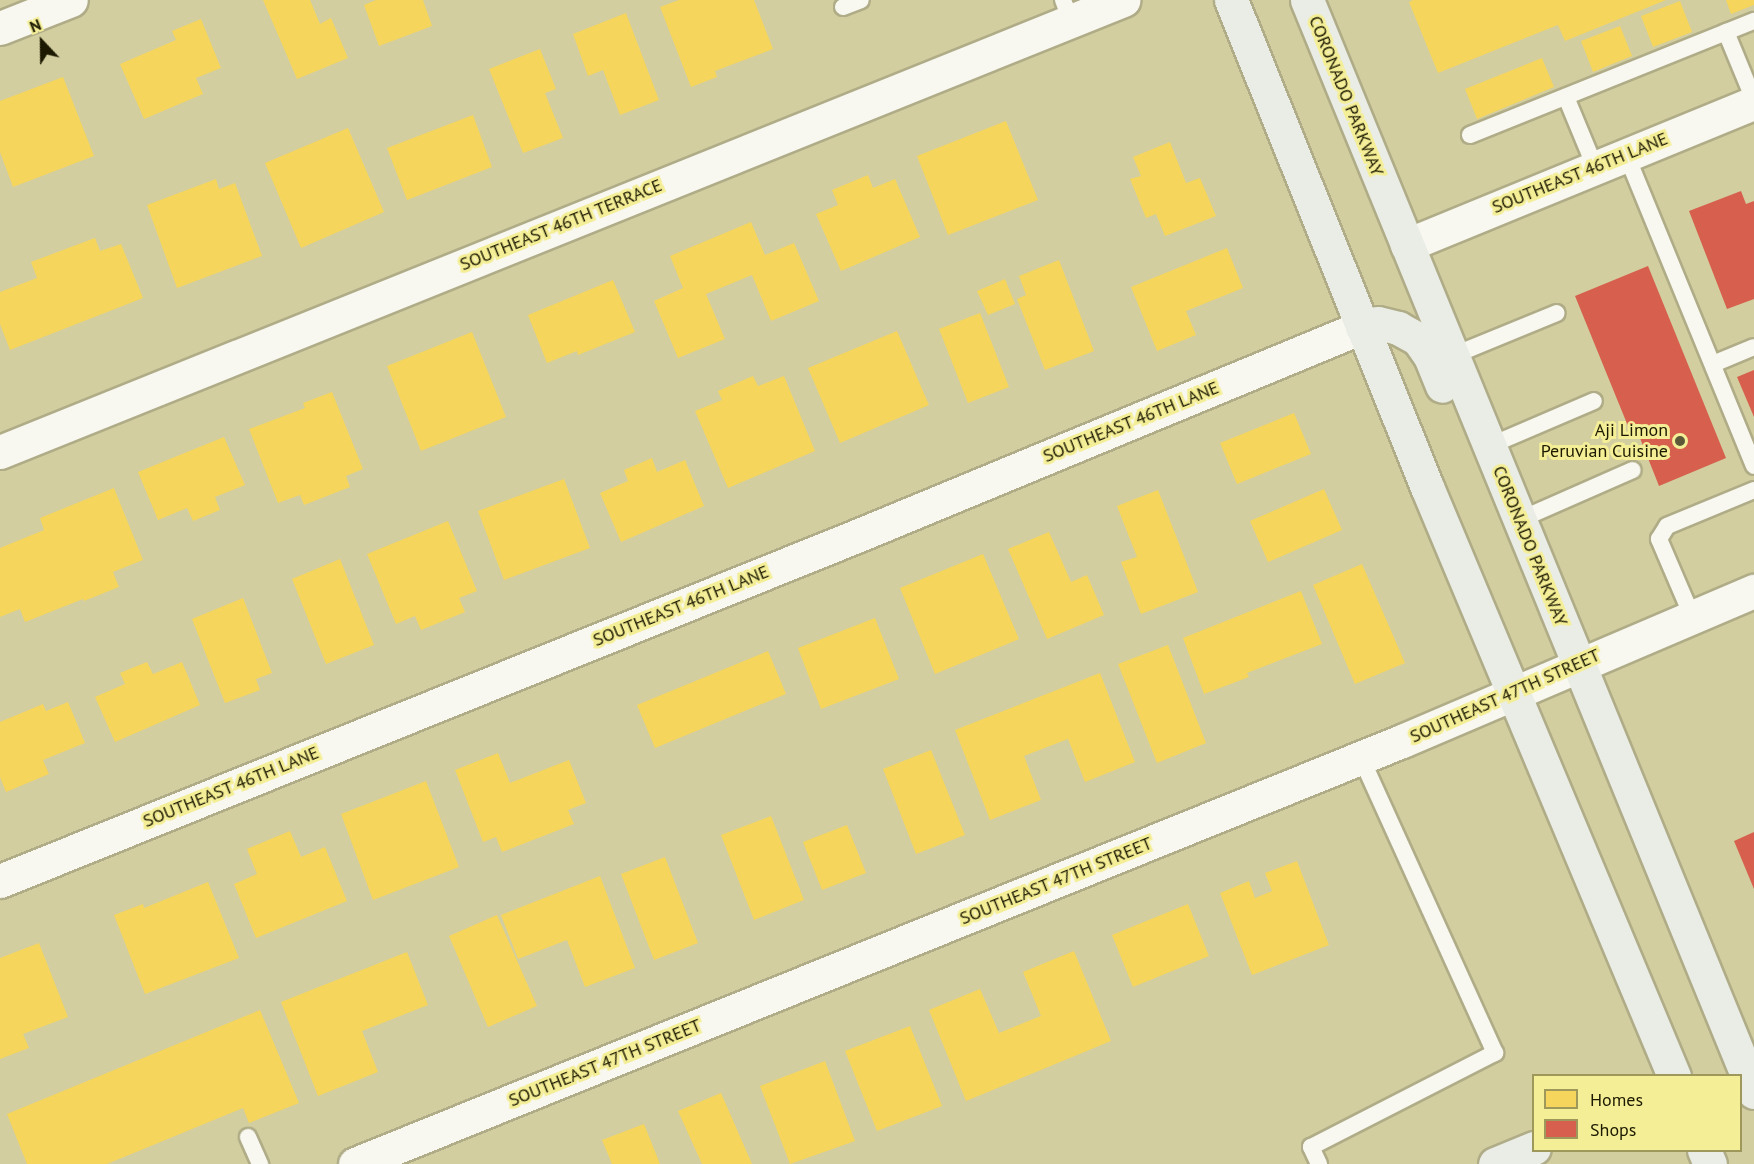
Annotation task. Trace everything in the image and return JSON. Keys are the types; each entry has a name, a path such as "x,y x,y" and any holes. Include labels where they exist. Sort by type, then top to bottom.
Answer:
{"street":[{"path":"0,28 71,0"},
{"name":"SOUTHEAST 46TH TERRACE","path":"0,452 1067,10 1123,0"},
{"path":"1231,0 1362,327 1673,1074"},
{"name":"CORONADO PARKWAY","path":"1307,0 1749,1081"},
{"name":"SOUTHEAST 46TH LANE","path":"1407,245 1754,101"},
{"path":"1362,327 1378,323 1398,328 1418,339 1430,356 1460,428 1489,446"},
{"name":"SOUTHEAST 46TH LANE","path":"0,881 859,535 1362,327"},
{"name":"SOUTHEAST 47TH STREET","path":"355,1164 1361,758 1754,591"},
{"path":"1495,1164 1532,1148"}],"lane":[{"path":"843,7 861,0"},
{"path":"1470,135 1754,21"},
{"path":"1726,32 1754,101"},
{"path":"1566,97 1595,167"},
{"path":"1626,154 1754,466"},
{"path":"1452,356 1557,312"},
{"path":"1713,364 1754,347"},
{"path":"1489,446 1594,401"},
{"path":"1519,520 1633,470"},
{"path":"1692,616 1659,539 1667,526 1754,490"},
{"path":"1319,1164 1311,1147 1495,1053 1361,758"},
{"path":"248,1137 260,1164"}],"building: Homes":[{"path":"263,0 310,0 320,24 331,18 348,58 297,79"},
{"path":"376,0 423,0 432,26 379,46 364,5"},
{"path":"679,0 754,0 773,49 715,71 717,77 691,87 660,7"},
{"path":"1413,0 1666,0 1565,41 1558,25 1438,73 1409,2"},
{"path":"1726,0 1754,0 1754,5 1731,14"},
{"path":"1680,1 1692,32 1653,47 1641,16"},
{"path":"626,13 659,100 620,115 603,70 588,76 573,34"},
{"path":"201,19 221,68 196,78 203,94 144,119 120,64 176,40 172,31"},
{"path":"1620,26 1632,56 1593,72 1581,41"},
{"path":"540,49 556,89 545,93 563,138 523,153 489,69"},
{"path":"1542,58 1554,87 1477,119 1465,89"},
{"path":"63,77 94,156 13,187 0,152 0,101"},
{"path":"473,115 492,167 407,200 387,148"},
{"path":"1006,121 1038,200 948,235 917,156"},
{"path":"348,128 384,212 301,248 265,163"},
{"path":"1170,142 1186,183 1200,178 1216,216 1165,236 1156,214 1146,218 1130,179 1141,176 1133,157"},
{"path":"868,175 873,188 895,179 920,237 841,271 816,214 838,205 832,190"},
{"path":"216,179 219,189 235,183 262,256 177,288 147,205"},
{"path":"751,222 765,255 794,243 819,301 771,321 752,275 706,294 725,339 678,358 654,301 683,288 670,256"},
{"path":"95,238 100,251 121,244 143,298 10,350 0,324 0,292 37,278 31,262"},
{"path":"1227,248 1243,288 1186,311 1196,335 1157,351 1131,287"},
{"path":"1059,260 1094,351 1045,370 1017,299 1026,295 1019,276"},
{"path":"1005,279 1015,304 988,315 977,291"},
{"path":"613,280 635,332 578,355 577,351 547,363 528,315"},
{"path":"980,313 1009,387 968,403 939,329"},
{"path":"897,331 929,405 840,443 808,368"},
{"path":"472,332 506,417 421,451 387,366"},
{"path":"753,376 758,386 784,376 815,451 728,488 695,411 722,400 718,391"},
{"path":"332,392 363,469 346,476 350,487 304,505 300,495 278,503 249,429 305,408 303,403"},
{"path":"1294,413 1311,454 1237,484 1220,443"},
{"path":"224,437 245,485 215,497 220,510 193,521 187,508 158,520 138,472"},
{"path":"652,458 657,472 685,460 704,506 621,542 600,493 628,481 624,470"},
{"path":"564,479 590,548 504,580 478,511"},
{"path":"114,488 143,560 113,572 119,587 84,601 83,599 25,622 20,609 0,617 0,548 44,530 40,518"},
{"path":"1324,489 1342,530 1268,562 1250,521"},
{"path":"1158,490 1198,592 1141,614 1121,562 1137,557 1117,506"},
{"path":"448,521 477,591 459,598 465,612 421,630 415,616 396,624 367,554"},
{"path":"1049,532 1071,582 1087,575 1104,615 1047,639 1008,549"},
{"path":"983,554 1019,639 935,674 900,588"},
{"path":"340,559 374,645 326,664 292,579"},
{"path":"1362,564 1405,663 1355,684 1313,585"},
{"path":"1301,591 1322,644 1247,673 1249,677 1204,694 1183,638"},
{"path":"243,598 272,673 256,679 260,690 225,703 192,619"},
{"path":"875,618 899,679 821,709 798,648"},
{"path":"1168,645 1206,743 1157,763 1118,664"},
{"path":"768,651 786,694 655,748 637,705"},
{"path":"147,662 153,674 182,662 200,705 115,742 95,697 125,684 120,673"},
{"path":"1100,673 1135,762 1085,782 1068,739 1024,756 1041,800 990,820 955,730"},
{"path":"68,702 85,743 43,760 49,774 6,792 0,777 0,722 43,704 46,711"},
{"path":"931,750 965,835 916,854 883,769"},
{"path":"498,753 510,783 569,760 586,803 568,810 574,824 502,852 496,837 483,842 455,770"},
{"path":"426,781 459,867 373,900 341,814"},
{"path":"771,816 804,900 754,920 721,835"},
{"path":"847,825 866,873 822,890 803,842"},
{"path":"290,831 301,857 325,847 347,901 256,938 234,884 257,874 247,849"},
{"path":"665,857 698,943 654,960 621,874"},
{"path":"1297,861 1329,945 1252,975 1220,893 1249,881 1255,898 1272,891 1265,873"},
{"path":"600,876 635,968 585,987 567,940 518,959 501,915"},
{"path":"208,882 239,958 145,994 114,915 143,904 144,908"},
{"path":"1188,904 1209,956 1133,987 1112,935"},
{"path":"497,915 537,1006 488,1027 449,936"},
{"path":"39,943 68,1017 23,1034 29,1048 0,1059 0,958"},
{"path":"1074,951 1111,1041 966,1101 929,1010 980,989 999,1033 1041,1016 1023,972"},
{"path":"407,952 428,1005 362,1031 378,1072 318,1096 281,1002"},
{"path":"260,1010 299,1103 249,1123 243,1108 107,1164 27,1164 7,1114"},
{"path":"910,1026 942,1106 877,1131 845,1051"},
{"path":"825,1061 855,1141 790,1164 760,1086"},
{"path":"721,1093 752,1164 702,1164 678,1111"},
{"path":"644,1124 660,1164 612,1164 602,1140"}],"building: Shops":[{"path":"1741,191 1746,204 1754,201 1754,299 1727,309 1689,211"},
{"path":"1648,266 1726,458 1659,486 1636,428 1630,431 1575,296"},
{"path":"1754,370 1754,417 1737,377"},
{"path":"1754,832 1754,889 1734,841"}],"place":[{"name":"Aji Limon Peruvian Cuisine","path":"1680,441"}]}
